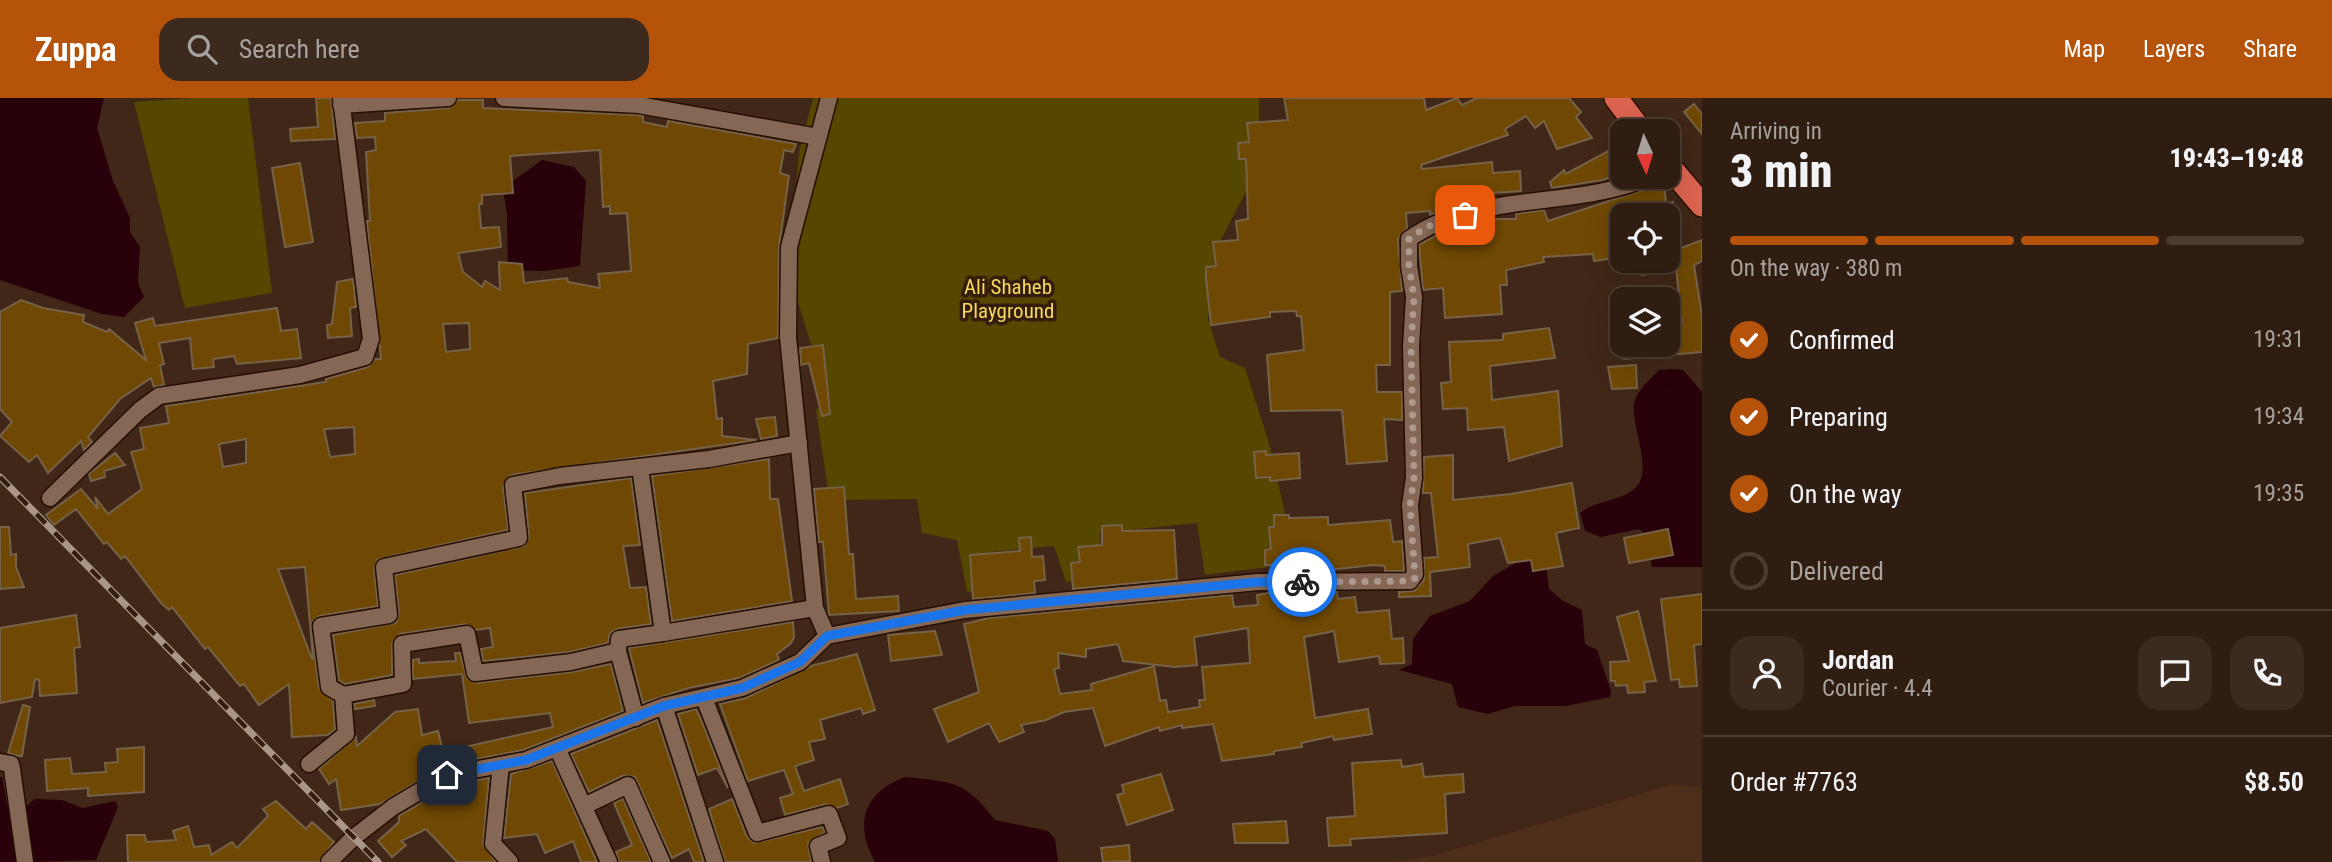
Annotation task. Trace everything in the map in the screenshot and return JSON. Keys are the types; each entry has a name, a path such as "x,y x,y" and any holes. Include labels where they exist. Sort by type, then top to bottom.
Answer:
{"highway":[{"path":"1616,98 1632,119"},
{"path":"1680,185 1702,205"}],"street":[{"path":"50,498 140,410 159,396 300,375 365,358 371,339 341,102 448,98"},
{"path":"504,98 639,105 818,137"},
{"path":"827,636 815,608 788,337 789,247 829,98"},
{"path":"329,862 393,807 447,775 501,765 557,748 664,706 742,688 800,662 827,636 975,609 1258,582 1410,581 1415,578 1410,505 1414,478 1411,346 1414,297 1409,266 1409,239 1426,227 1503,205 1612,189"},
{"path":"618,651 571,662 475,673 467,634 402,644 402,684 343,695 329,687 321,626 389,615 384,567 519,538 513,485 799,443"},
{"path":"640,467 663,633"},
{"path":"636,718 618,651 619,639 815,608"},
{"path":"309,764 345,734 343,695"},
{"path":"704,698 757,833 829,814 838,838 818,846 822,862"},
{"path":"664,706 715,862"},
{"path":"557,748 609,862"},
{"path":"0,762 11,764 25,862"},
{"path":"501,765 494,844 510,862"},
{"path":"584,806 628,785 662,862"}],"shaded area":[{"path":"0,98 104,98 97,128 113,181 130,218 130,232 140,247 138,283 144,297 124,317 102,314 0,280"},
{"path":"542,160 574,167 586,181 580,266 544,271 508,270 507,215 503,188"},
{"path":"1659,370 1683,370 1702,392 1702,567 1652,567 1646,535 1639,529 1601,537 1585,531 1580,513 1628,493 1640,481 1642,461 1634,414 1635,400"},
{"path":"1533,553 1545,559 1549,589 1563,601 1582,610 1585,644 1597,650 1611,691 1610,697 1566,706 1515,706 1488,714 1458,707 1452,684 1399,670 1412,664 1413,639 1430,616 1470,601 1493,576"},
{"path":"2,777 18,862 0,862"},
{"path":"905,777 956,785 975,797 995,820 1048,831 1055,839 1058,862 875,862 865,835 866,811 880,792"},
{"path":"1670,785 1702,787 1702,862 1391,862 1436,855"},
{"path":"35,799 62,800 83,808 115,801 118,807 96,860 33,862 24,808"}],"green space":[{"path":"248,98 272,293 185,308 134,102"},
{"name":"Ali Shaheb Playground","path":"813,98 1259,98 1259,167 1216,249 1208,319 1220,357 1245,368 1269,443 1287,522 1275,566 1205,575 1197,523 1100,533 1100,579 1066,582 1054,546 989,552 993,591 967,592 957,540 922,533 917,499 845,500 844,488 828,489 816,410 828,399 789,273 799,152"}],"building":[{"path":"316,98 331,98 335,139 291,141 290,129 318,127"},
{"path":"1284,98 1424,98 1426,110 1457,98 1462,105 1477,98 1569,98 1581,112 1576,117 1592,138 1557,149 1544,121 1535,128 1526,116 1505,129 1508,135 1421,165 1422,169 1492,162 1493,173 1520,171 1521,191 1477,194 1478,200 1430,215 1430,211 1406,213 1407,228 1398,239 1402,291 1390,292 1390,365 1376,365 1377,392 1402,392 1402,420 1384,419 1387,461 1347,464 1342,410 1271,411 1267,355 1304,350 1301,316 1297,316 1296,311 1270,312 1270,317 1211,325 1206,267 1216,266 1213,242 1238,240 1236,221 1248,219 1246,159 1239,159 1238,143 1249,142 1247,123 1288,120"},
{"path":"458,100 483,100 483,108 638,115 643,116 643,122 667,127 668,121 796,144 793,152 784,150 780,173 789,176 779,247 778,338 748,344 747,374 713,381 717,419 722,418 722,436 757,440 511,475 503,486 508,530 378,559 374,568 378,606 319,616 311,623 319,688 333,701 335,729 328,735 292,737 289,684 259,705 244,684 240,686 208,647 205,649 172,607 169,610 161,603 125,556 121,559 107,542 104,544 76,509 54,525 46,515 81,489 98,509 95,497 108,514 142,489 131,452 144,449 140,428 169,423 166,406 326,382 326,379 368,367 375,359 381,359 367,221 370,221 366,152 376,150 375,137 357,138 355,123 385,121 385,113 449,108","holes":["600,150 603,207 610,206 610,214 627,213 631,271 598,274 600,288 568,282 567,278 524,283 522,264 499,262 500,290 485,281 482,287 463,272 458,253 501,247 499,227 481,228 479,204 482,204 482,195 513,193 510,156","469,323 470,349 446,352 443,324","354,427 355,454 330,457 324,429","246,439 246,463 223,467 219,444","305,567 312,659 278,569"]},
{"path":"1694,104 1702,114 1702,134 1684,112"},
{"path":"1610,150 1610,177 1552,188 1550,182 1564,170 1566,174"},
{"path":"300,163 313,242 285,247 272,168"},
{"path":"1646,189 1665,189 1666,203 1610,203 1610,259 1594,261 1593,254 1543,257 1544,262 1506,270 1507,285 1500,285 1502,314 1445,318 1443,288 1423,290 1419,245 1440,233 1488,219 1516,219 1516,214 1544,210 1548,221"},
{"path":"1702,240 1702,261 1694,265 1702,316 1702,352 1680,354 1682,322 1677,273 1680,273 1680,248"},
{"path":"353,279 356,307 350,308 352,336 328,338 327,325 332,324 337,282"},
{"path":"21,300 43,308 84,315 83,322 107,332 109,329 146,360 135,323 153,318 155,326 277,308 281,331 297,329 301,358 237,364 234,356 213,359 214,367 193,369 190,338 159,343 164,364 160,365 164,385 154,387 151,378 120,399 88,437 92,442 84,450 81,441 48,473 37,455 29,462 0,436 12,422 0,409 0,312"},
{"path":"1549,328 1555,358 1490,366 1492,400 1558,391 1562,446 1509,461 1504,427 1468,430 1467,408 1443,409 1441,383 1451,382 1449,342 1503,340 1503,334"},
{"path":"823,345 830,414 822,416 809,363 801,365 800,348"},
{"path":"1636,365 1637,388 1612,389 1608,367"},
{"path":"775,417 777,436 761,439 756,419"},
{"path":"1266,451 1266,455 1299,453 1300,478 1270,481 1270,477 1256,478 1254,452"},
{"path":"115,453 125,465 104,471 105,477 91,481 89,474"},
{"path":"1453,455 1453,500 1511,494 1572,483 1579,528 1556,533 1563,566 1533,571 1531,560 1508,563 1500,538 1468,544 1470,567 1430,572 1431,596 1399,597 1399,592 1414,591 1424,580 1424,558 1438,557 1431,493 1423,493 1424,457"},
{"path":"769,459 770,499 778,499 792,601 672,621 652,476"},
{"path":"631,478 640,545 623,546 630,588 646,587 651,624 617,629 610,633 608,643 569,652 483,661 481,649 493,647 490,628 476,630 465,624 400,634 392,644 392,675 345,684 339,680 333,635 396,623 399,614 395,575 525,546 529,537 525,493"},
{"path":"844,487 849,554 853,554 856,599 898,596 899,611 829,615 823,542 819,542 814,489"},
{"path":"1274,515 1289,515 1289,518 1328,517 1328,525 1390,520 1393,542 1402,541 1404,571 1385,571 1385,566 1373,565 1320,571 1273,571 1273,565 1265,565 1265,550 1271,549 1269,527 1274,527"},
{"path":"1122,525 1122,531 1174,530 1177,579 1073,589 1071,563 1080,562 1078,547 1102,545 1102,526"},
{"path":"0,527 9,527 11,555 16,554 16,567 24,587 0,589"},
{"path":"1668,529 1673,555 1629,563 1624,538"},
{"path":"1031,537 1032,557 1043,556 1045,580 1034,581 1035,593 973,599 970,555 1020,551 1019,538"},
{"path":"1275,592 1337,592 1338,599 1355,597 1357,613 1389,610 1392,639 1403,638 1404,663 1380,664 1379,656 1339,662 1334,631 1304,637 1315,718 1368,709 1372,734 1334,740 1333,736 1301,743 1302,747 1274,751 1274,754 1222,761 1213,724 1182,728 1182,725 1160,731 1159,727 1105,746 1093,708 1064,712 1046,720 1021,725 1024,732 999,742 989,723 948,742 934,709 979,692 964,624 989,618 1232,595 1234,607 1258,605 1257,595","holes":["1248,628 1250,663 1202,667 1205,700 1199,700 1200,707 1168,712 1166,700 1160,701 1154,666 1091,684 1092,690 1060,694 1054,669 1059,668 1058,653 1086,657 1086,649 1118,644 1123,661 1175,667 1197,665 1194,637"]},
{"path":"1702,594 1702,644 1694,645 1697,686 1680,687 1679,679 1671,680 1661,599"},
{"path":"1638,611 1656,681 1644,682 1645,692 1628,693 1627,685 1616,686 1615,681 1611,681 1610,662 1629,661 1617,617"},
{"path":"76,615 80,647 74,648 77,693 40,696 39,680 35,679 32,697 0,703 0,628"},
{"path":"793,622 794,637 791,643 777,654 779,660 739,678 688,688 643,703 629,648"},
{"path":"935,631 942,655 891,661 888,635"},
{"path":"455,653 460,653 467,679 476,683 572,672 611,664 623,711 523,750 445,765 380,804 341,810 336,779 329,784 319,769 356,737 357,746 395,712 418,709 422,735 438,731 443,752 553,727 550,713 469,723 462,674 413,679 413,660 419,659 419,663 456,661"},
{"path":"857,654 875,710 863,714 861,708 820,720 825,739 809,742 814,760 795,766 804,791 840,779 848,804 837,808 826,804 785,815 780,798 793,794 784,770 748,781 720,704 746,698 811,666"},
{"path":"374,700 375,706 355,709 354,704"},
{"path":"23,705 30,707 22,756 18,756 8,753"},
{"path":"696,709 728,788 717,768 698,775 678,714"},
{"path":"657,720 704,862 694,862 689,849 672,858 635,777 624,775 589,792 571,754"},
{"path":"144,747 144,792 88,796 88,788 47,791 45,760 70,758 72,774 106,772 105,763 118,762 117,749"},
{"path":"1401,760 1402,767 1422,764 1424,777 1463,774 1464,792 1445,794 1447,833 1350,839 1351,845 1329,846 1327,818 1355,816 1352,763"},
{"path":"552,761 597,862 581,862 573,841 545,853 537,834 504,838 511,774"},
{"path":"1161,774 1173,810 1127,825 1117,795 1124,793 1122,785"},
{"path":"489,778 483,844 496,862 457,862 426,829 401,841 406,845 392,857 378,841 399,822 399,816 451,785"},
{"path":"623,799 651,862 619,862 616,852 632,845 614,803"},
{"path":"732,799 747,837 754,843 822,827 825,832 808,843 811,862 725,862 709,809"},
{"path":"276,801 306,829 312,822 334,842 319,862 128,862 127,835 145,835 146,842 176,840 173,831 188,826 194,847 209,845 211,855 232,842 237,848 268,816 263,809"},
{"path":"1286,821 1288,843 1235,843 1233,824"},
{"path":"1129,845 1130,861 1103,862 1101,848"}],"railway":[{"path":"0,477 378,862"}],"way so far":[{"path":"1302,582 1410,581 1415,578 1410,505 1414,478 1411,346 1414,297 1409,266 1409,239 1426,227 1465,215"}],"route":[{"path":"447,775 526,760 664,706 742,688 800,662 827,636 965,610 1258,582 1302,582"}]}
